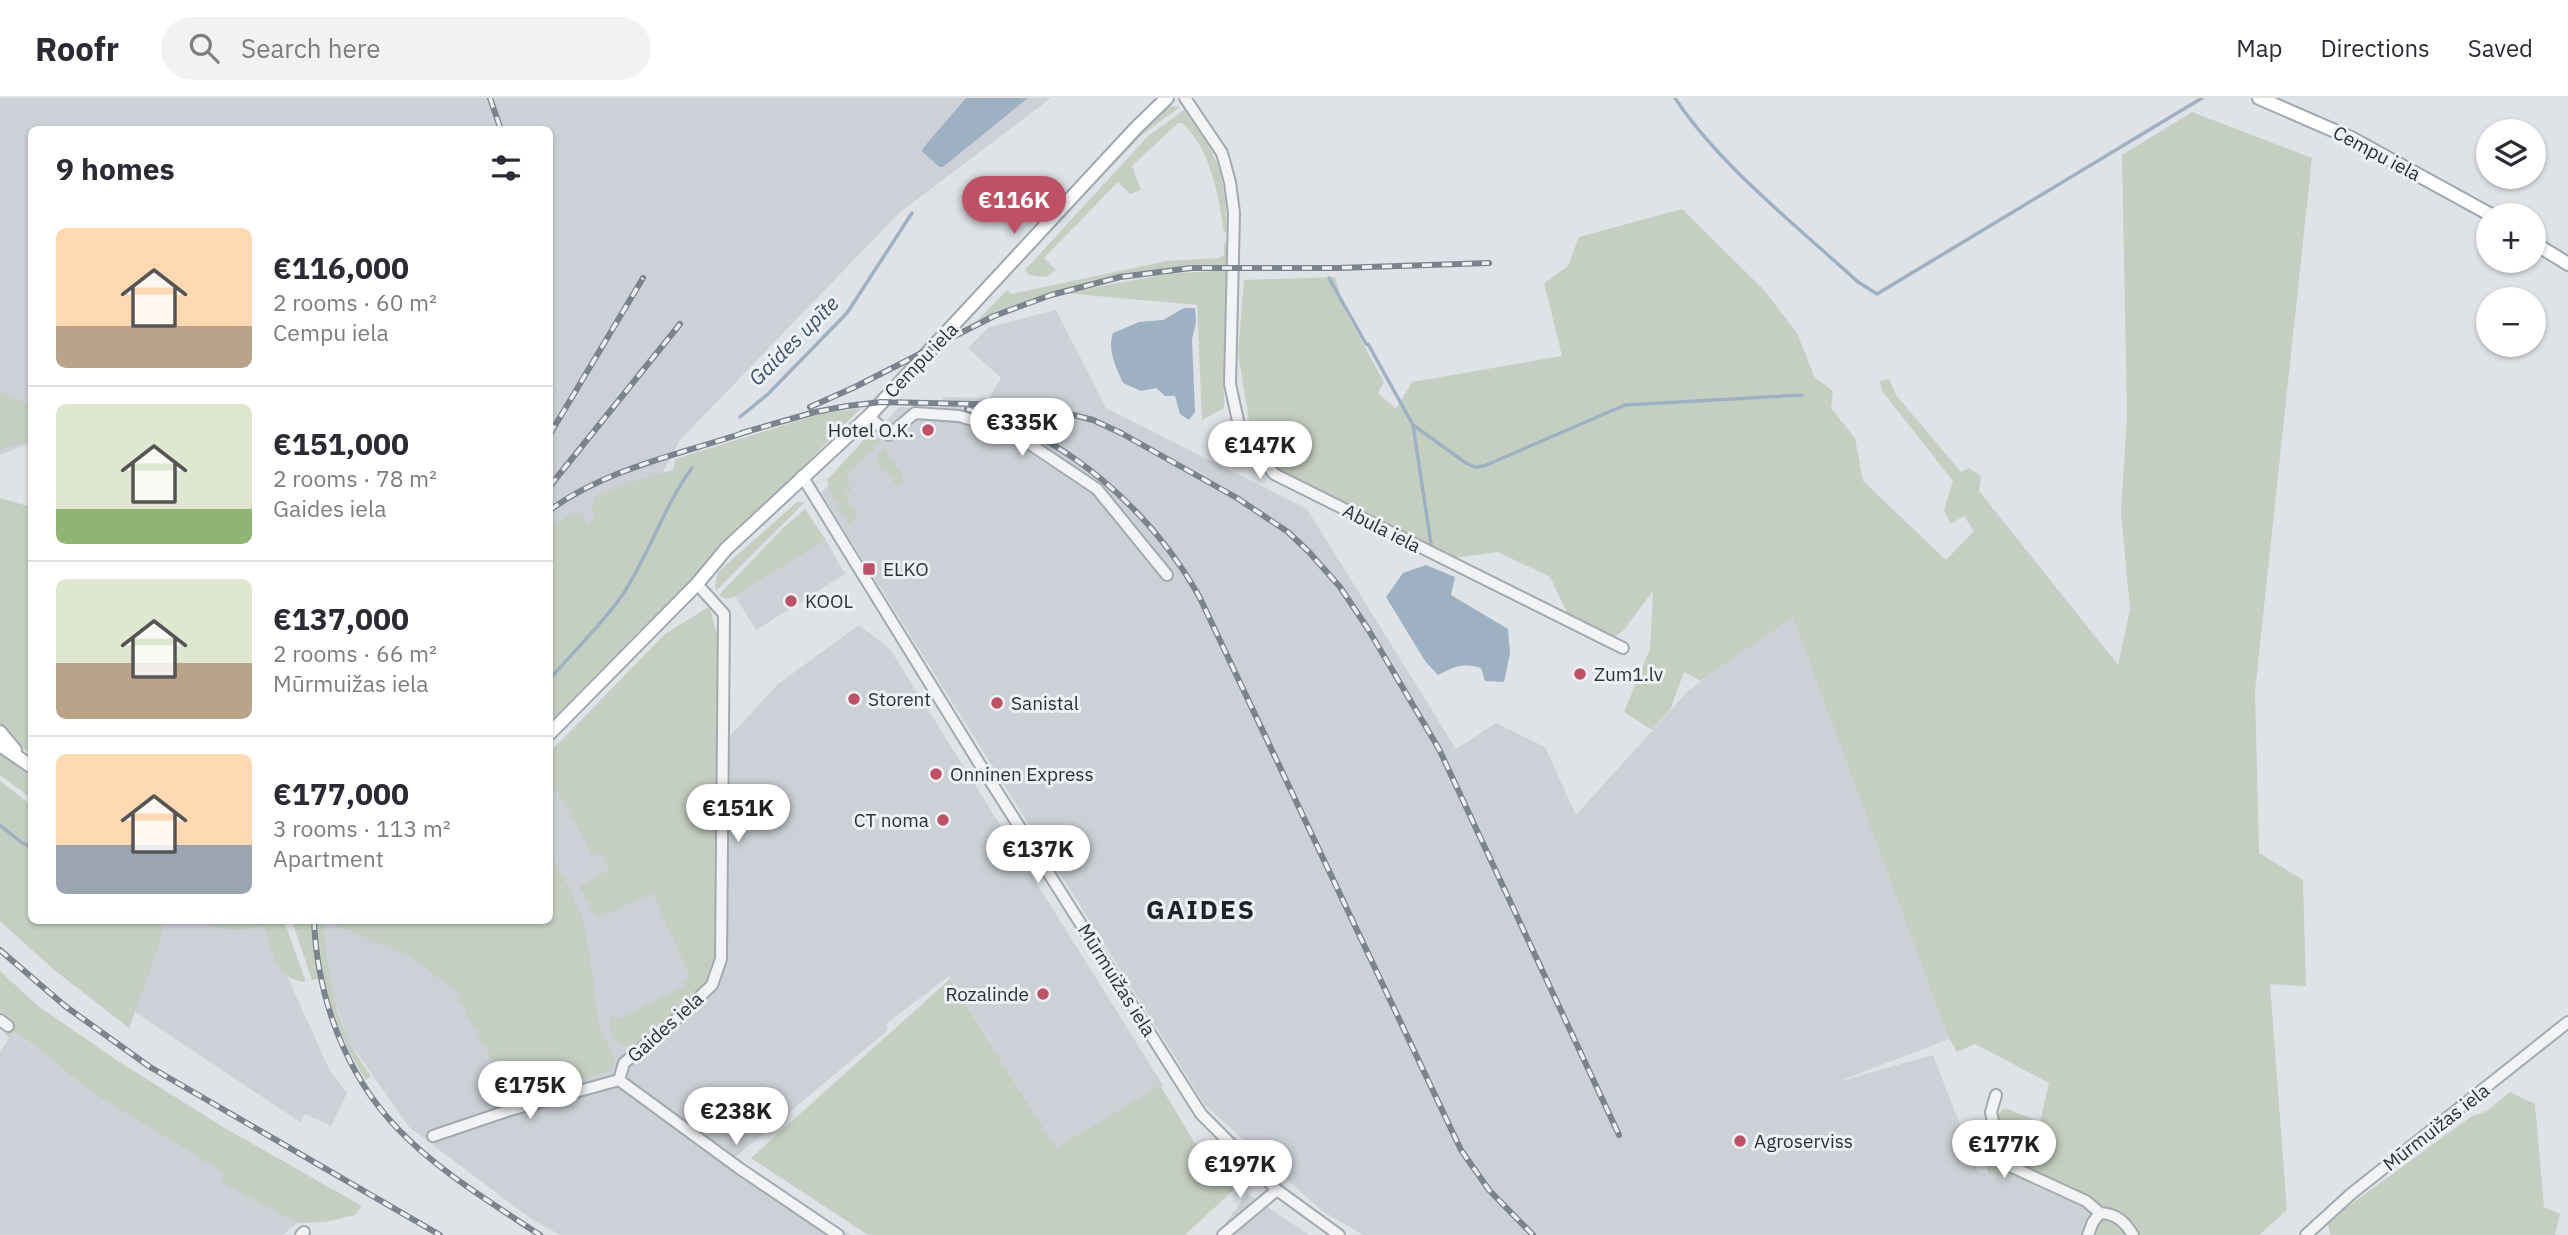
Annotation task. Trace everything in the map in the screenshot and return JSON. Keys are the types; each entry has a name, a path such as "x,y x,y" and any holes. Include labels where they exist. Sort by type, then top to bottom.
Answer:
{"main road":[{"name":"Cempu iela","path":"553,730 697,584 726,549 869,415 1167,98"},
{"name":"Cempu iela","path":"2259,98 2351,138 2476,207"},
{"path":"2546,250 2568,264"},
{"path":"0,732 28,764"},
{"path":"0,745 28,764"}],"street":[{"name":"Abula iela","path":"1185,98 1222,153 1230,182 1234,213 1230,384 1240,430 1274,474 1623,648"},
{"path":"869,415 889,435 915,413 959,416 1012,432 1097,489 1167,575"},
{"name":"Mūrmuižas iela","path":"802,476 984,771 1201,1114 1277,1190 1339,1235"},
{"name":"Gaides iela","path":"433,1136 510,1110 619,1080 624,1063 670,1026 712,985 721,959 724,614 697,584"},
{"name":"Mūrmuižas iela","path":"2306,1235 2351,1194 2568,1022"},
{"path":"619,1080 739,1168 838,1235"},
{"path":"1996,1095 1992,1112 1998,1145 2010,1166 2086,1201 2101,1213 2114,1214 2125,1223 2133,1235"},
{"path":"1223,1235 1277,1190"},
{"path":"2088,1235 2092,1222 2101,1213"}],"shaded area":[{"path":"0,98 1051,98 899,213 680,440 595,602 553,646 553,126 28,126 28,444 0,455"},
{"path":"1056,310 1106,408 1307,509 1456,749 1496,723 1545,747 1576,815 1688,691 1793,616 1949,1039 1837,1082 1933,1055 1978,1172 2013,1177 2092,1210 2084,1235 1363,1235 1322,1211 1205,1105 821,493 899,407 940,410 943,397 989,398 1001,378 968,348 989,327"},
{"path":"826,540 845,574 756,630 735,596"},
{"path":"859,625 890,649 1163,1085 1056,1149 949,976 886,1024 888,1030 734,1158 851,1235 560,1235 530,1218 409,1127 348,1040 331,989 324,924 553,924 553,759 606,771 729,737 778,684"},
{"path":"28,921 28,924 273,924 283,967 330,1071 347,1093 331,1126 305,1114 300,1122 72,970 15,924"},
{"path":"13,1032 38,1048 88,1090 225,1173 298,1223 282,1235 0,1235 0,1052"},
{"path":"1247,1193 1309,1235 1217,1235"}],"green space":[{"path":"1173,106 1180,107 1142,135 1082,197 1152,120"},
{"path":"1184,110 1217,163 1225,196 1227,231 1224,232 1212,173 1200,145 1182,123 1178,123 1132,166 1141,190 1130,194 1118,182 1044,258 1056,270 1046,277 1029,275 1025,270 1148,136"},
{"path":"2192,112 2312,158 2255,691 2259,853 2303,880 2306,986 2270,984 2287,1210 2259,1235 2087,1235 2093,1208 2012,1177 1989,1174 1973,1135 2005,1108 2040,1122 2049,1083 1975,1044 1957,1052 1949,1039 1793,617 1701,681 1684,672 1670,710 1652,730 1624,712 1650,649 1653,591 1623,631 1601,645 1564,625 1566,610 1550,577 1498,552 1454,558 1278,472 1253,445 1238,353 1244,280 1335,277 1345,311 1384,382 1378,393 1396,409 1412,382 1562,356 1544,283 1568,266 1579,237 1682,209 1763,289 1797,333 1815,378 1833,391 1831,408 1855,438 1863,481 1946,560 1974,531 1964,516 1951,524 1944,510 1953,481 1882,391 1880,381 1889,379 1896,395 1961,472 1969,468 1981,476 1979,491 2118,665 2130,609 2121,513 2127,415 2122,155"},
{"path":"1224,243 1230,244 1228,265 1163,269 1100,280 1038,298 977,321 1007,290 1011,294 1167,261 1219,258 1224,255"},
{"path":"1227,270 1224,408 1202,420 1197,305 1064,293 1167,274"},
{"path":"0,392 28,404 28,441 0,450"},
{"path":"861,408 553,718 553,525 569,516 581,514 587,524 595,519 592,510 596,496 673,470 675,459 820,414"},
{"path":"871,432 878,436 879,443 846,477 851,490 845,494 857,515 850,526 830,493 827,480"},
{"path":"884,447 903,476 903,483 897,487 885,468 882,470 876,460"},
{"path":"0,498 28,506 28,752 0,726"},
{"path":"797,502 805,502 716,591 718,572"},
{"path":"805,509 826,540 732,598 726,599 719,595 782,529"},
{"path":"710,608 719,642 717,955 708,982 689,1002 636,1047 629,1049 615,1040 609,1027 612,1016 622,1018 682,987 689,975 653,893 597,919 579,886 609,870 600,852 592,855 557,790 553,792 553,749 665,634"},
{"path":"0,752 28,775 28,796 0,775"},
{"path":"0,781 28,803 28,924 163,924 160,942 129,1028 53,969 0,921"},
{"path":"553,858 580,913 586,935 599,1025 612,1053 612,1070 515,1096 503,1080 453,989 409,956 334,924 553,924"},
{"path":"203,924 285,924 306,982 295,980 281,970 265,926 236,930"},
{"path":"293,924 311,924 318,979 312,980"},
{"path":"317,924 324,924 335,1002 348,1038 371,1076 366,1080 346,1044 330,1004"},
{"path":"0,971 38,1006 118,1061 223,1127 362,1206 355,1215 325,1222 298,1223 222,1183 224,1173 88,1090 38,1048 14,1032 9,1038 5,1034 13,1024 0,1012"},
{"path":"950,979 1056,1148 1160,1085 1194,1142 1240,1184 1185,1235 868,1235 751,1158"},
{"path":"2510,1092 2535,1104 2544,1207 2560,1214 2555,1235 2330,1235 2328,1221 2472,1116 2487,1111"}],"water":[{"path":"966,98 1028,98 943,167 939,167 922,151 923,148"},
{"path":"1184,308 1195,308 1196,323 1192,339 1195,412 1189,420 1180,414 1175,396 1165,396 1156,388 1141,391 1123,383 1111,346 1113,333 1139,322 1163,320"},
{"path":"1426,565 1455,577 1451,595 1508,629 1510,653 1504,682 1485,681 1481,668 1469,665 1454,667 1438,675 1425,661 1386,597 1403,573"}],"waterway":[{"path":"1675,98 1714,148 1737,171 1858,282 1877,294 2202,98"},
{"name":"Gaides upīte","path":"740,417 768,394 847,313 912,213"},
{"path":"1329,278 1366,344"},
{"path":"1368,344 1413,425"},
{"path":"1431,544 1413,425 1475,467 1484,466 1625,405 1802,395"},
{"name":"Gaides upīte","path":"553,676 621,597 692,468"},
{"name":"Gaides upīte","path":"0,825 28,845"}],"railway":[{"path":"490,98 500,126"},
{"path":"810,407 994,316 1051,295 1120,277 1191,268 1338,268 1489,263"},
{"path":"553,429 643,278"},
{"path":"553,482 680,324"},
{"path":"742,433 815,412 881,402 1021,405 1050,409 1093,420 1121,433 1237,498 1288,532 1340,587 1439,749 1619,1135"},
{"path":"967,409 1003,420 1070,456 1101,479 1130,506 1156,534 1179,565 1199,596 1461,1150 1489,1190 1533,1235"},
{"path":"553,508 573,495 622,472 752,430"},
{"path":"314,924 321,977 337,1033 363,1084 379,1107 430,1159 540,1235"},
{"path":"0,950 65,1006 150,1067 440,1235"}],"place":[{"name":"Hotel O.K.","path":"928,430"},
{"name":"ELKO","path":"869,569"},
{"name":"KOOL","path":"791,601"},
{"name":"Zum1.lv","path":"1580,674"},
{"name":"Storent","path":"854,699"},
{"name":"Sanistal","path":"997,703"},
{"name":"Onninen Express","path":"936,774"},
{"name":"CT noma","path":"943,820"},
{"name":"Rozalinde","path":"1043,994"},
{"name":"Agroserviss","path":"1740,1141"}],"district":[{"name":"GAIDES","path":"1201,910"}]}
